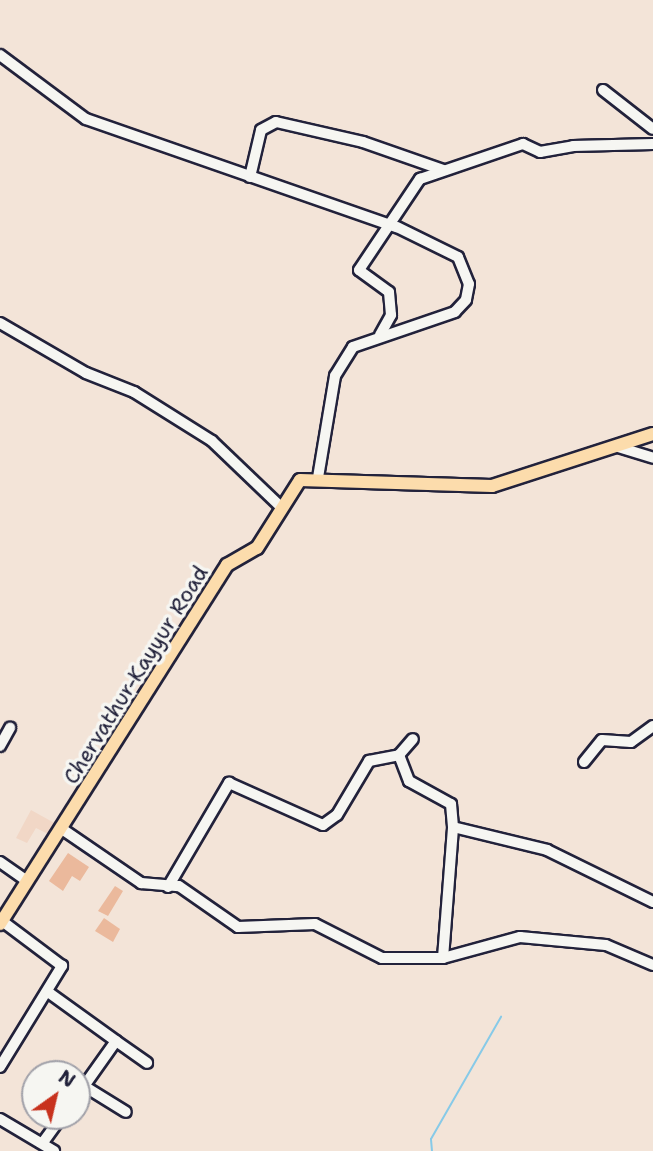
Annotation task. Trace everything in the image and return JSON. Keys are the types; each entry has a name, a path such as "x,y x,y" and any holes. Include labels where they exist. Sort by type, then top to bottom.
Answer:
{"main road":[{"path":"318,478 492,486 653,434"},
{"name":"Chervathur-Kayyur Road","path":"1,922 227,565 257,548 300,480 318,478"}],"street":[{"path":"0,55 86,119 387,224 458,257 470,284 466,300 455,312 380,335 353,347 335,376 318,478"},
{"path":"603,90 653,130"},
{"path":"250,177 261,130 276,122 363,142 443,170"},
{"path":"380,335 391,315 389,292 359,270 408,190 443,170 523,144 540,152 573,146 653,144"},
{"path":"0,323 86,373 134,392 212,441 282,508"},
{"path":"618,447 653,458"},
{"path":"584,762 602,740 631,742 653,726"},
{"path":"0,746 10,728"},
{"path":"168,887 229,783 323,825 337,814 369,761 400,755 413,739"},
{"path":"400,755 409,781 451,804 453,827 443,958"},
{"path":"453,827 547,850 653,902"},
{"path":"62,829 141,883 179,886 238,927 315,923 382,958 443,958 520,937 606,945 653,965"},
{"path":"0,862 26,880"},
{"path":"0,1067 62,966 1,922"},
{"path":"48,992 148,1063"},
{"path":"91,1076 116,1041"},
{"path":"91,1096 127,1111"},
{"path":"0,1119 44,1141 54,1151"},
{"path":"44,1141 52,1130"}],"shaded area":[{"path":"31,810 58,825 52,836 36,828 27,843 16,838"}],"building":[{"path":"68,853 89,867 80,881 72,876 63,891 49,881"},
{"path":"115,886 123,891 108,916 98,911"},
{"path":"104,918 120,929 113,942 95,931"}],"waterway":[{"path":"432,1151 431,1139 501,1017"}]}
